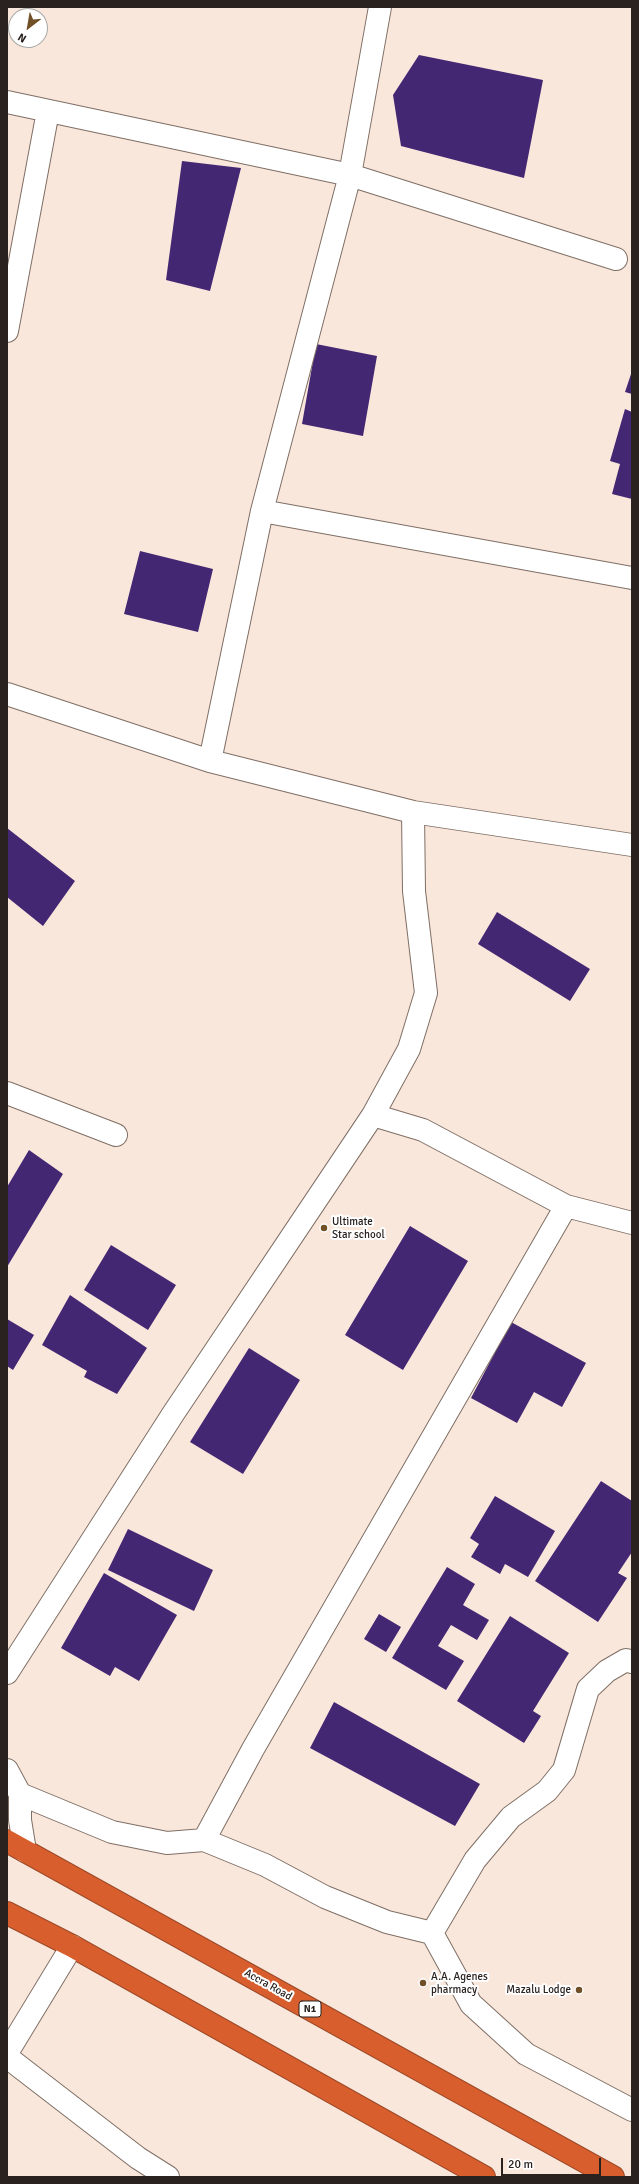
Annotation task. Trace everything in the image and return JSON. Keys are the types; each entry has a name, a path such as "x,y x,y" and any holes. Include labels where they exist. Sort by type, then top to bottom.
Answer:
{"highway":[{"name":"Accra Road","path":"16,1846 613,2177"},
{"path":"7,1913 72,1946 484,2177"}],"street":[{"path":"210,761 262,511 350,175 380,7"},
{"path":"7,102 350,175 616,260"},
{"path":"7,332 48,111"},
{"path":"262,511 632,578"},
{"path":"7,694 210,761 413,812 632,845"},
{"path":"7,1673 173,1414 373,1115 409,1049 426,993 414,890 413,812"},
{"path":"7,1093 116,1135"},
{"path":"373,1115 423,1130 566,1206 632,1223"},
{"path":"204,1840 253,1749 566,1206"},
{"path":"432,1933 475,1860 511,1817 547,1791 564,1770 588,1689 607,1671 626,1660 632,1662"},
{"path":"7,1770 20,1794 20,1820 16,1846"},
{"path":"20,1794 112,1832 168,1843 204,1840 265,1865 325,1897 388,1922 432,1933 471,2004 526,2054 632,2110"},
{"path":"7,2053 72,1946"},
{"path":"7,2057 138,2158 168,2177"}],"building":[{"path":"419,55 543,80 524,178 401,146 393,95"},
{"path":"182,161 241,168 210,291 166,280"},
{"path":"316,344 377,356 363,436 302,424"},
{"path":"632,371 632,394 625,392"},
{"path":"625,409 632,412 632,499 612,494 620,464 610,461"},
{"path":"140,551 213,569 198,632 124,614"},
{"path":"7,828 75,881 43,926 7,897"},
{"path":"497,912 590,969 570,1001 478,944"},
{"path":"29,1150 63,1174 7,1267 7,1187"},
{"path":"410,1226 468,1261 403,1370 345,1335"},
{"path":"111,1245 176,1285 148,1330 84,1290"},
{"path":"70,1295 147,1348 117,1394 84,1377 87,1371 42,1345"},
{"path":"7,1319 34,1335 13,1370 7,1366"},
{"path":"511,1322 586,1363 562,1407 534,1392 517,1423 471,1398"},
{"path":"249,1348 300,1380 243,1474 190,1442"},
{"path":"601,1481 632,1501 632,1552 618,1573 627,1578 598,1622 535,1581"},
{"path":"495,1496 555,1531 528,1577 505,1564 500,1574 471,1557 479,1544 470,1538"},
{"path":"128,1529 213,1570 194,1611 108,1570"},
{"path":"447,1567 475,1584 463,1605 489,1620 477,1640 451,1625 438,1646 464,1661 446,1690 392,1658"},
{"path":"104,1573 177,1615 139,1681 115,1667 110,1676 61,1648"},
{"path":"379,1614 401,1627 386,1652 364,1639"},
{"path":"510,1616 569,1653 533,1711 541,1716 524,1743 457,1701"},
{"path":"334,1702 480,1784 455,1826 310,1748"}],"place":[{"name":"Ultimate Star school","path":"324,1228"},
{"name":"A.A. Agenes pharmacy","path":"423,1983"},
{"name":"Mazalu Lodge","path":"579,1990"}]}
